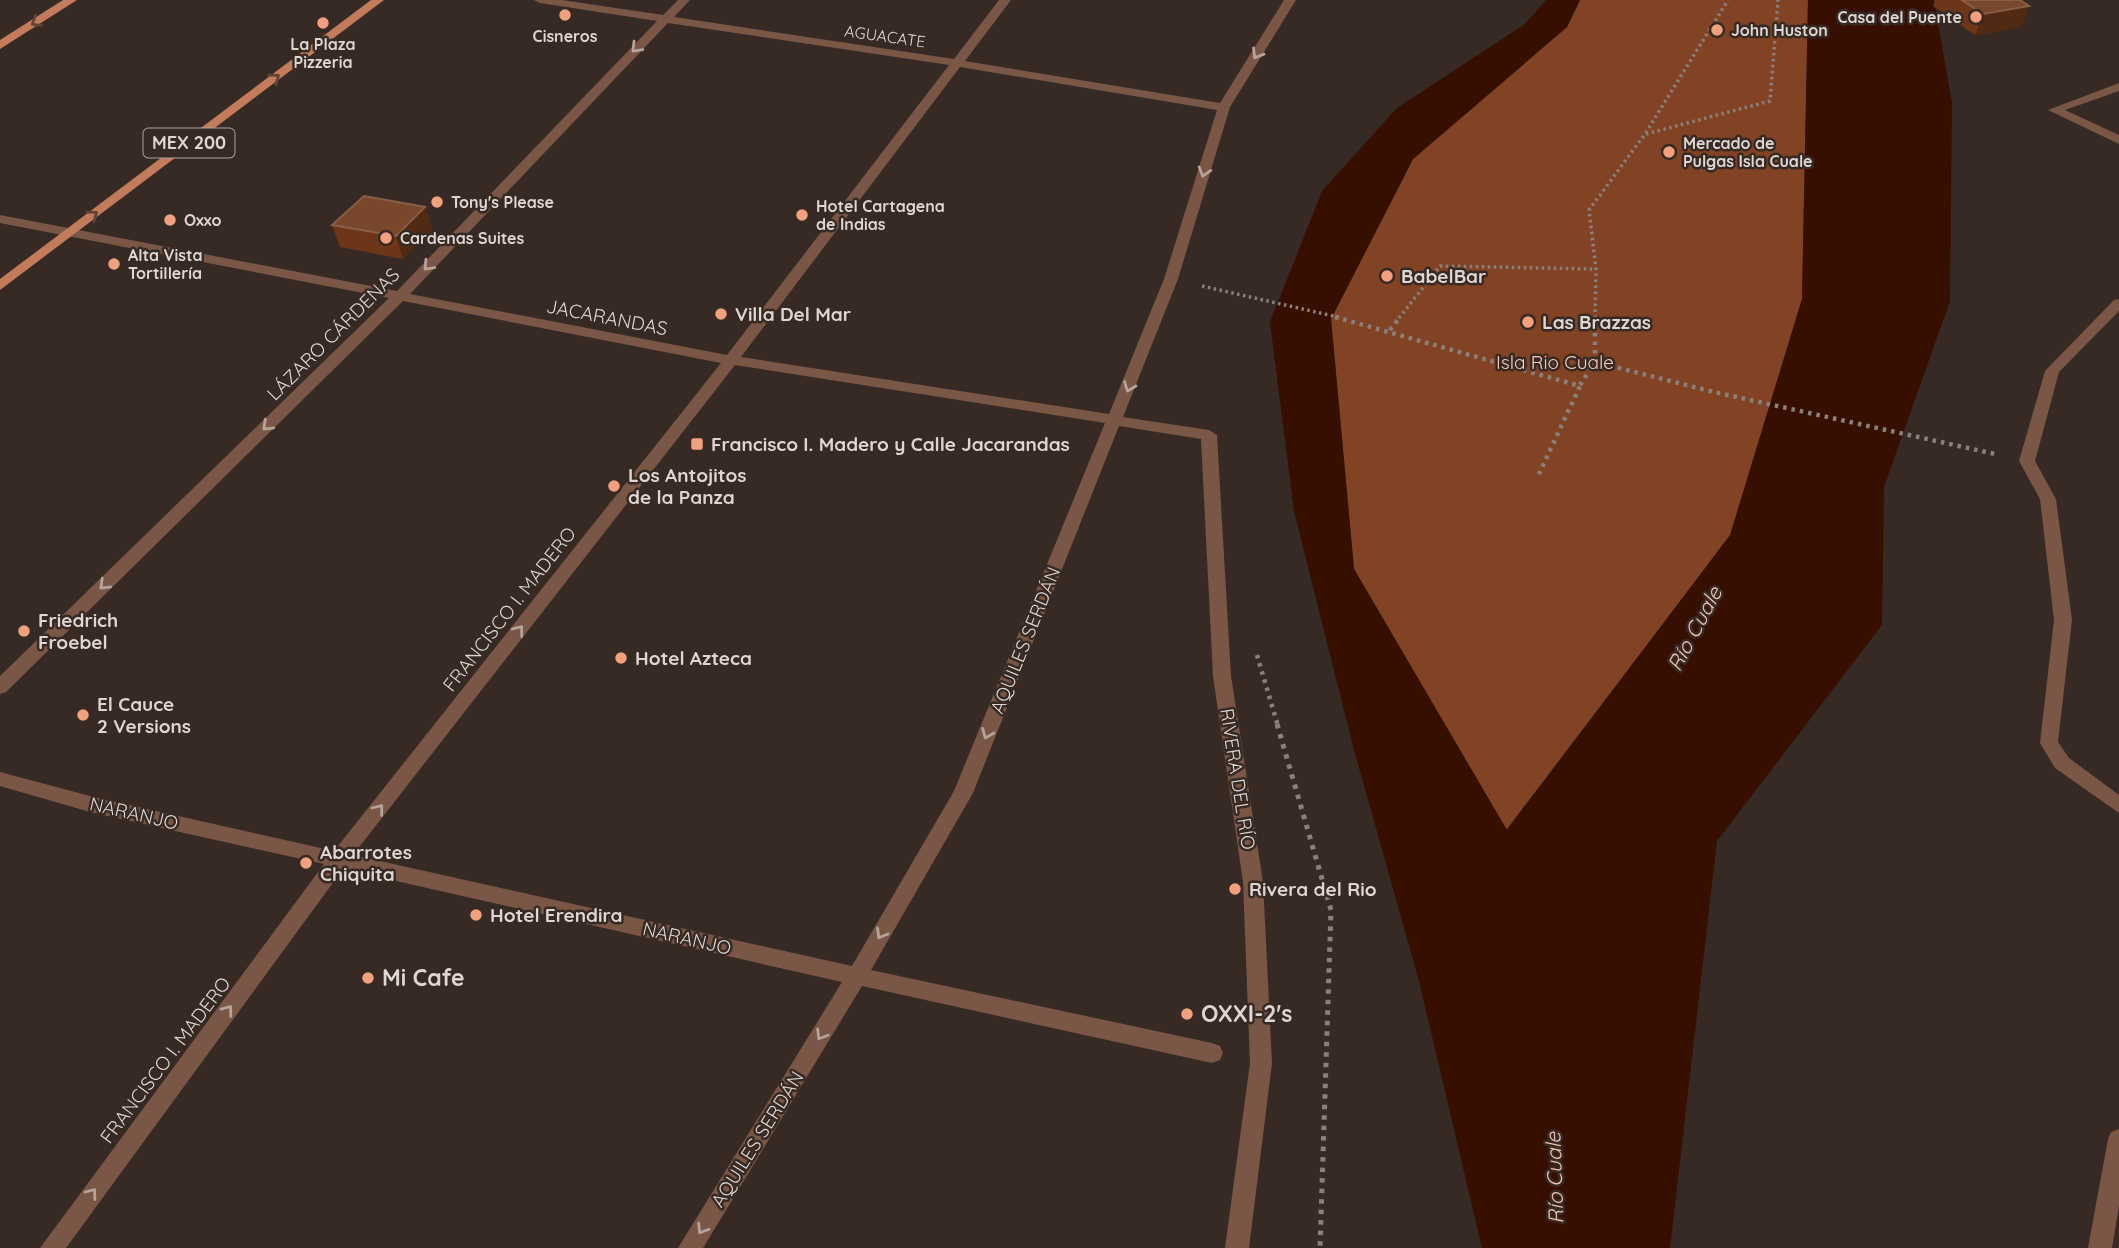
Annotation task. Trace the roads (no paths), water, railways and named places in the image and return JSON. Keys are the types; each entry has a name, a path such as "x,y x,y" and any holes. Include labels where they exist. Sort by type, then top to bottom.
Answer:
{"main road":[{"path":"0,45 71,0"},
{"name":"MEX 200","path":"0,286 378,0"}],"street":[{"name":"AGUACATE","path":"540,0 957,63 1224,107"},
{"name":"LÁZARO CÁRDENAS","path":"0,687 399,297 684,0"},
{"name":"FRANCISCO I. MADERO","path":"52,1248 339,859 731,360 1005,0"},
{"name":"AQUILES SERDÁN","path":"690,1248 857,976 963,793 1171,279 1224,107 1290,0"},
{"path":"2119,87 2054,110 2119,140"},
{"name":"JACARANDAS","path":"0,219 731,360 1209,435"},
{"path":"2119,303 2052,371 2027,461 2048,499 2063,620 2049,743 2062,763 2119,805"},
{"name":"RIVERA DEL RÍO","path":"1209,435 1223,676 1253,882 1261,1063 1237,1248"},
{"name":"NARANJO","path":"0,779 90,804 1212,1053"},
{"path":"2100,1248 2119,1139"}],"water":[{"name":"Río Cuale","path":"1546,0 1580,0 1567,27 1413,159 1331,319 1354,569 1507,830 1730,535 1802,299 1808,0 1934,0 1952,103 1950,301 1884,487 1882,625 1717,841 1670,1248 1482,1248 1419,981 1354,750 1294,511 1270,322 1322,191 1397,108 1525,24"}],"place":[{"name":"Cisneros","path":"565,15"},
{"name":"Casa del Puente","path":"1976,17"},
{"name":"La Plaza Pizzeria","path":"323,23"},
{"name":"John Huston","path":"1717,30"},
{"name":"Mercado de Pulgas Isla Cuale","path":"1669,152"},
{"name":"Tony's Please","path":"437,202"},
{"name":"Hotel Cartagena de Indias","path":"802,215"},
{"name":"Oxxo","path":"170,220"},
{"name":"Cardenas Suites","path":"386,238"},
{"name":"Alta Vista Tortillería","path":"114,264"},
{"name":"BabelBar","path":"1387,276"},
{"name":"Villa Del Mar","path":"721,314"},
{"name":"Las Brazzas","path":"1528,322"},
{"name":"Francisco I. Madero y Calle Jacarandas","path":"697,444"},
{"name":"Los Antojitos de la Panza","path":"614,486"},
{"name":"Friedrich Froebel","path":"24,631"},
{"name":"Hotel Azteca","path":"621,658"},
{"name":"El Cauce 2 Versions","path":"83,715"},
{"name":"Abarrotes Chiquita","path":"306,863"},
{"name":"Rivera del Rio","path":"1235,889"},
{"name":"Hotel Erendira","path":"476,915"},
{"name":"Mi Cafe","path":"368,978"},
{"name":"OXXI-2's","path":"1187,1014"}],"park label":[{"name":"Isla Rio Cuale","path":"1555,362"}]}
